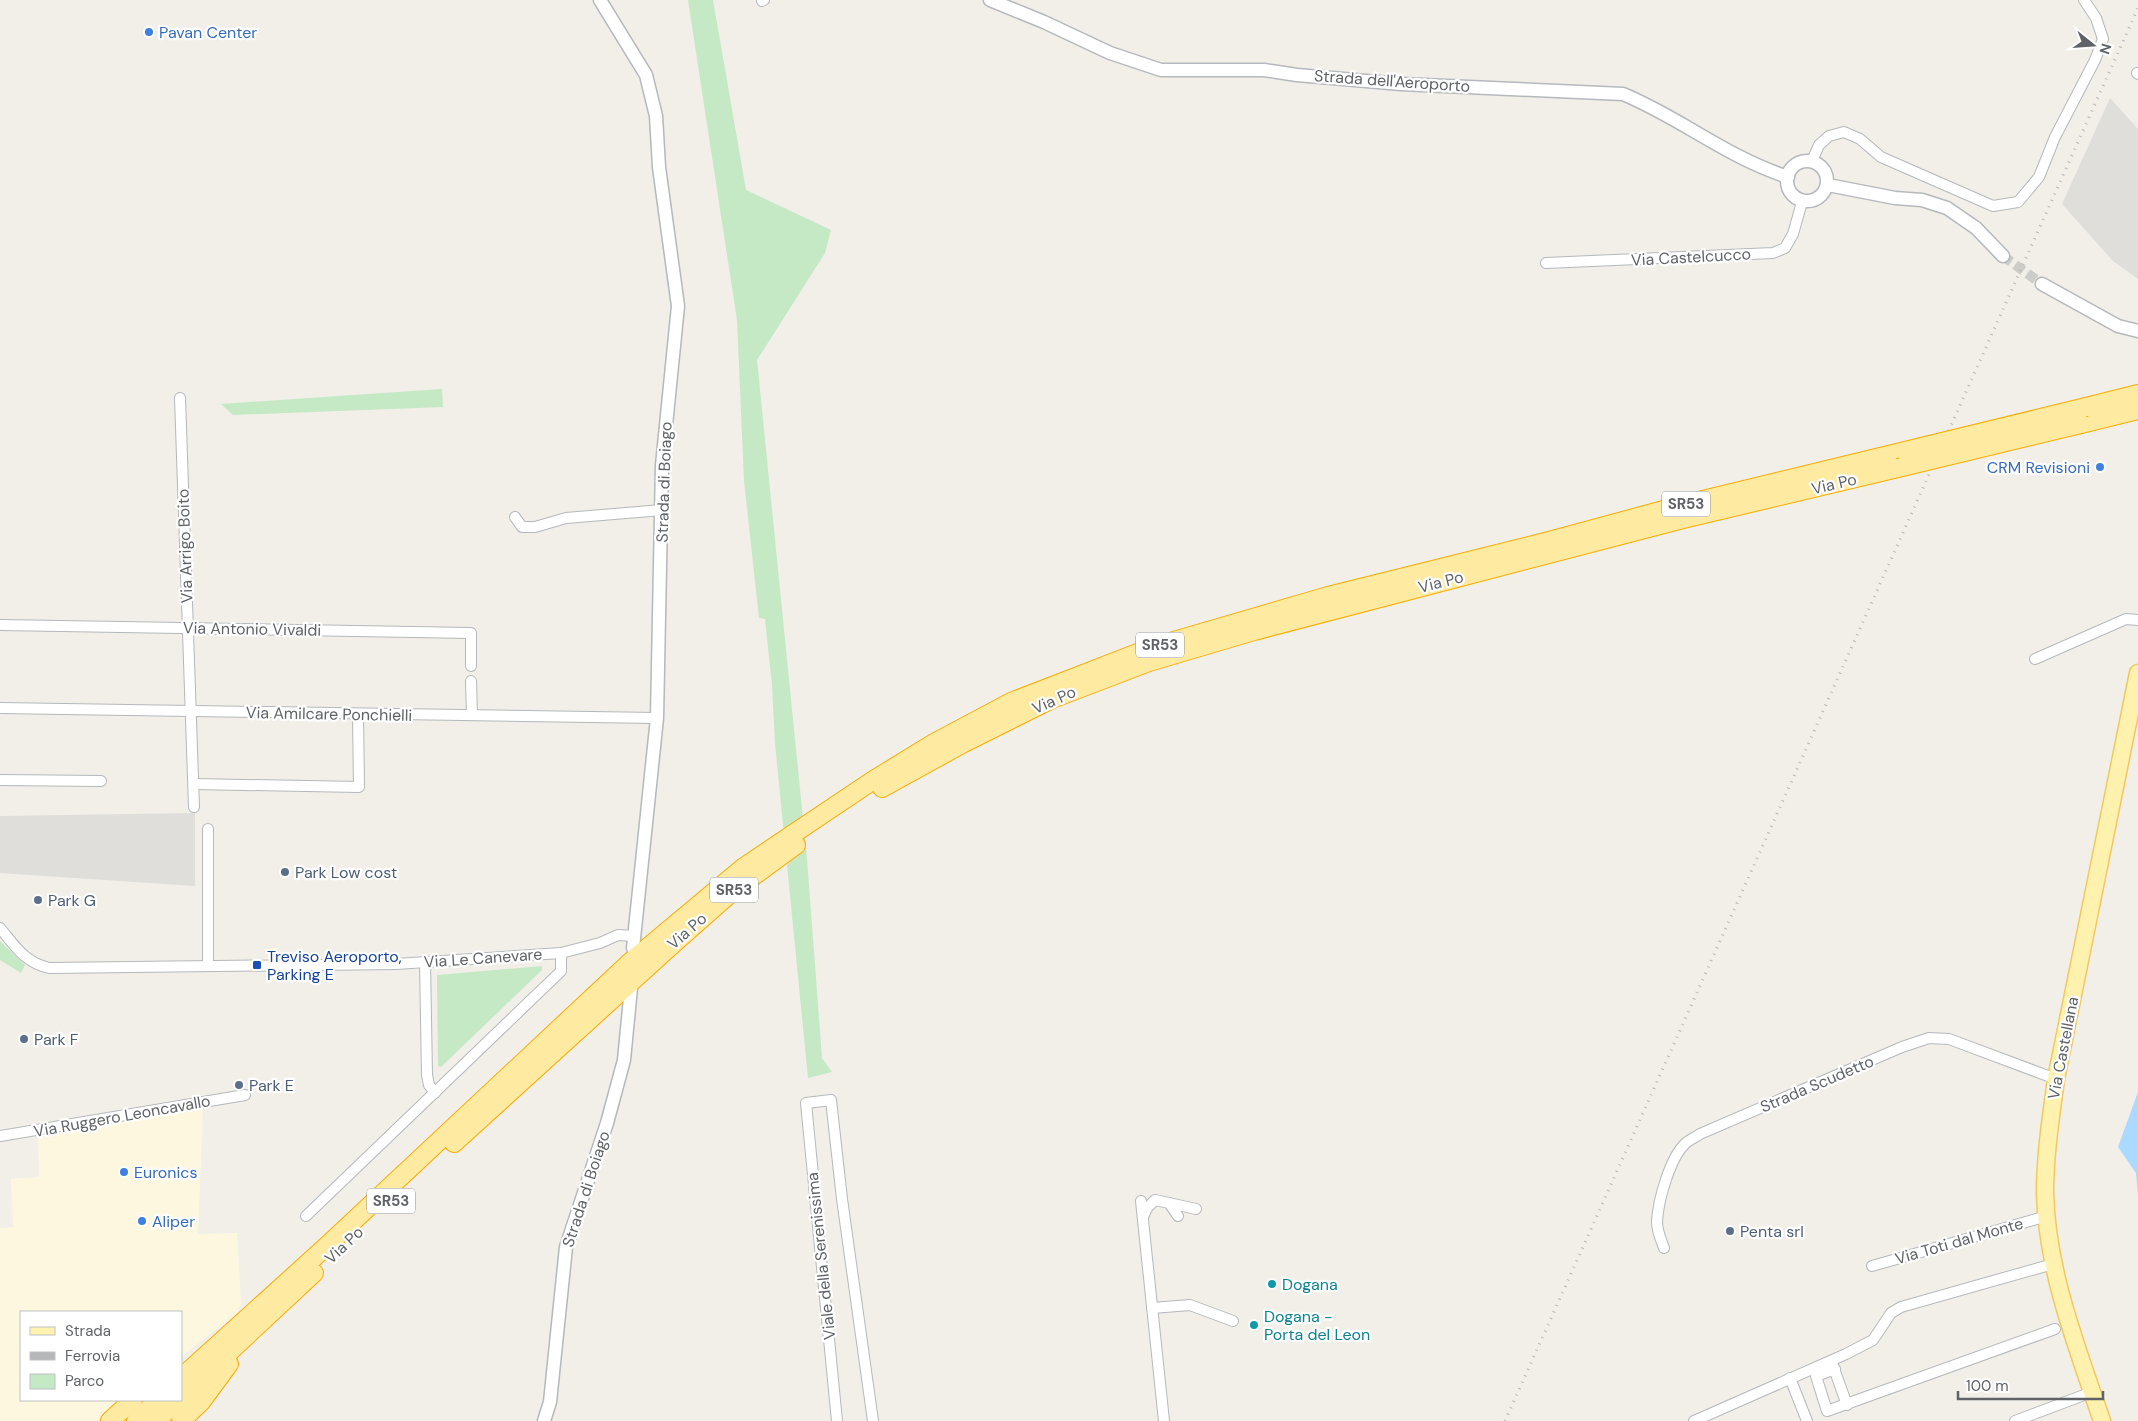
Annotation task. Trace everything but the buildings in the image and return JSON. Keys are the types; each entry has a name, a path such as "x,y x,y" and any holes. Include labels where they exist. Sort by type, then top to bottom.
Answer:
{"highway":[{"name":"Via Po","path":"182,1396 249,1324 331,1242 628,964 744,867 880,776 1011,702 1153,647 1318,599 1549,541 1682,505 2138,394"},
{"name":"Via Po","path":"182,1377 249,1324 733,891 798,844 879,790 962,744 1060,696 1149,662 1235,636 1683,519 2138,410"},
{"path":"182,1361 249,1324"},
{"path":"182,1421 200,1402 249,1324"},
{"path":"110,1421 133,1401"},
{"path":"136,1421 157,1401"},
{"name":"Via Po","path":"156,1421 177,1401"}],"main road":[{"name":"Via Castellana","path":"2102,1421 2067,1317 2053,1264 2045,1193 2047,1151 2056,1079 2138,673"}],"street":[{"name":"Strada di Boiago","path":"600,0 646,75 656,116 659,167 678,306 662,465 658,718 634,942"},
{"name":"Strada dell'Aeroporto","path":"990,0 1044,22 1110,53 1162,70 1264,70 1401,84 1623,94 1653,106 1740,158 1762,168 1788,176"},
{"path":"1812,161 1819,145 1829,136 1844,132 1860,139 1881,157 1993,206 2018,202 2039,177 2054,137 2095,60 2103,39 2096,18 2084,0"},
{"path":"1812,161 1824,168 1827,174 1828,185 1817,198 1802,202 1789,189 1788,176 1790,170 1799,162 1812,161"},
{"path":"1828,185 1895,198 1922,200 1947,208 1976,228 2003,256"},
{"name":"Via Castelcucco","path":"1546,263 1772,253 1785,248 1793,234 1802,202"},
{"path":"2042,284 2118,326 2138,331"},
{"name":"Via Arrigo Boito","path":"180,398 194,807"},
{"path":"515,517 522,528 535,527 566,518 662,510"},
{"path":"2034,659 2126,620 2138,620"},
{"name":"Via Antonio Vivaldi","path":"0,625 471,633 470,666"},
{"path":"471,681 472,715"},
{"name":"Via Amilcare Ponchielli","path":"0,708 658,718"},
{"path":"194,784 359,787 358,714"},
{"path":"0,780 101,781"},
{"path":"208,829 208,966"},
{"name":"Via Le Canevare","path":"0,928 26,959 36,965 49,968 396,964 561,953 600,943 618,935 634,942"},
{"path":"306,1216 557,975 561,970 561,953"},
{"path":"425,961 427,1075 435,1093"},
{"name":"Strada di Boiago","path":"544,1421 550,1402 566,1247 607,1124 624,1060 631,988"},
{"name":"Strada Scudetto","path":"1664,1248 1657,1223 1659,1209 1673,1162 1687,1142 1700,1134 1902,1047 1929,1038 1949,1039 2056,1079"},
{"name":"Via Ruggero Leoncavallo","path":"0,1136 245,1095"},
{"name":"Viale della Serenissima","path":"837,1421 806,1103 832,1100 842,1199 873,1421"},
{"path":"1143,1217 1147,1208 1155,1200 1196,1210"},
{"path":"1141,1201 1164,1421"},
{"path":"1169,1203 1178,1216"},
{"name":"Via Toti dal Monte","path":"1872,1266 2047,1216"},
{"path":"2053,1264 1901,1307 1891,1313 1873,1340 1816,1376 1827,1412 2055,1329 2067,1317"},
{"path":"1152,1308 1190,1304 1233,1321"},
{"path":"2055,1329 2073,1333"},
{"path":"1694,1421 1790,1378 1833,1365"},
{"path":"1833,1365 1847,1404"},
{"path":"1790,1378 1807,1421"},
{"path":"2015,1421 2092,1392"}],"shaded area":[{"path":"2110,98 2138,129 2138,279 2113,261 2062,204"},
{"path":"195,813 195,886 0,873 0,816"},
{"path":"203,1107 198,1234 237,1233 241,1303 237,1313 182,1356 182,1311 20,1311 20,1401 126,1401 105,1421 0,1421 0,1228 13,1227 11,1179 39,1177 38,1134"}],"green space":[{"path":"688,0 713,0 746,190 831,230 825,253 757,360 807,859 822,1058 832,1072 808,1078 775,743 772,685 765,619 759,618 744,481 737,320"},
{"path":"442,389 443,407 233,415 221,404"},
{"path":"0,941 25,965 21,973 0,960"},
{"path":"542,966 542,970 441,1067 438,1066 437,975"}],"water":[{"path":"2138,1092 2138,1195 2136,1173 2118,1147"}],"tunnel":[{"path":"2003,256 2042,284"}],"railway":[{"path":"1505,1421 2138,8"}],"place":[{"name":"Pavan Center","path":"149,32"},
{"name":"CRM Revisioni","path":"2100,467"},
{"name":"Park Low cost","path":"285,872"},
{"name":"Park G","path":"38,900"},
{"name":"Treviso Aeroporto, Parking E","path":"257,965"},
{"name":"Park F","path":"24,1039"},
{"name":"Park E","path":"239,1085"},
{"name":"Euronics","path":"124,1172"},
{"name":"Aliper","path":"142,1221"},
{"name":"Penta srl","path":"1730,1231"},
{"name":"Dogana","path":"1272,1284"},
{"name":"Dogana - Porta del Leon","path":"1254,1325"}]}
